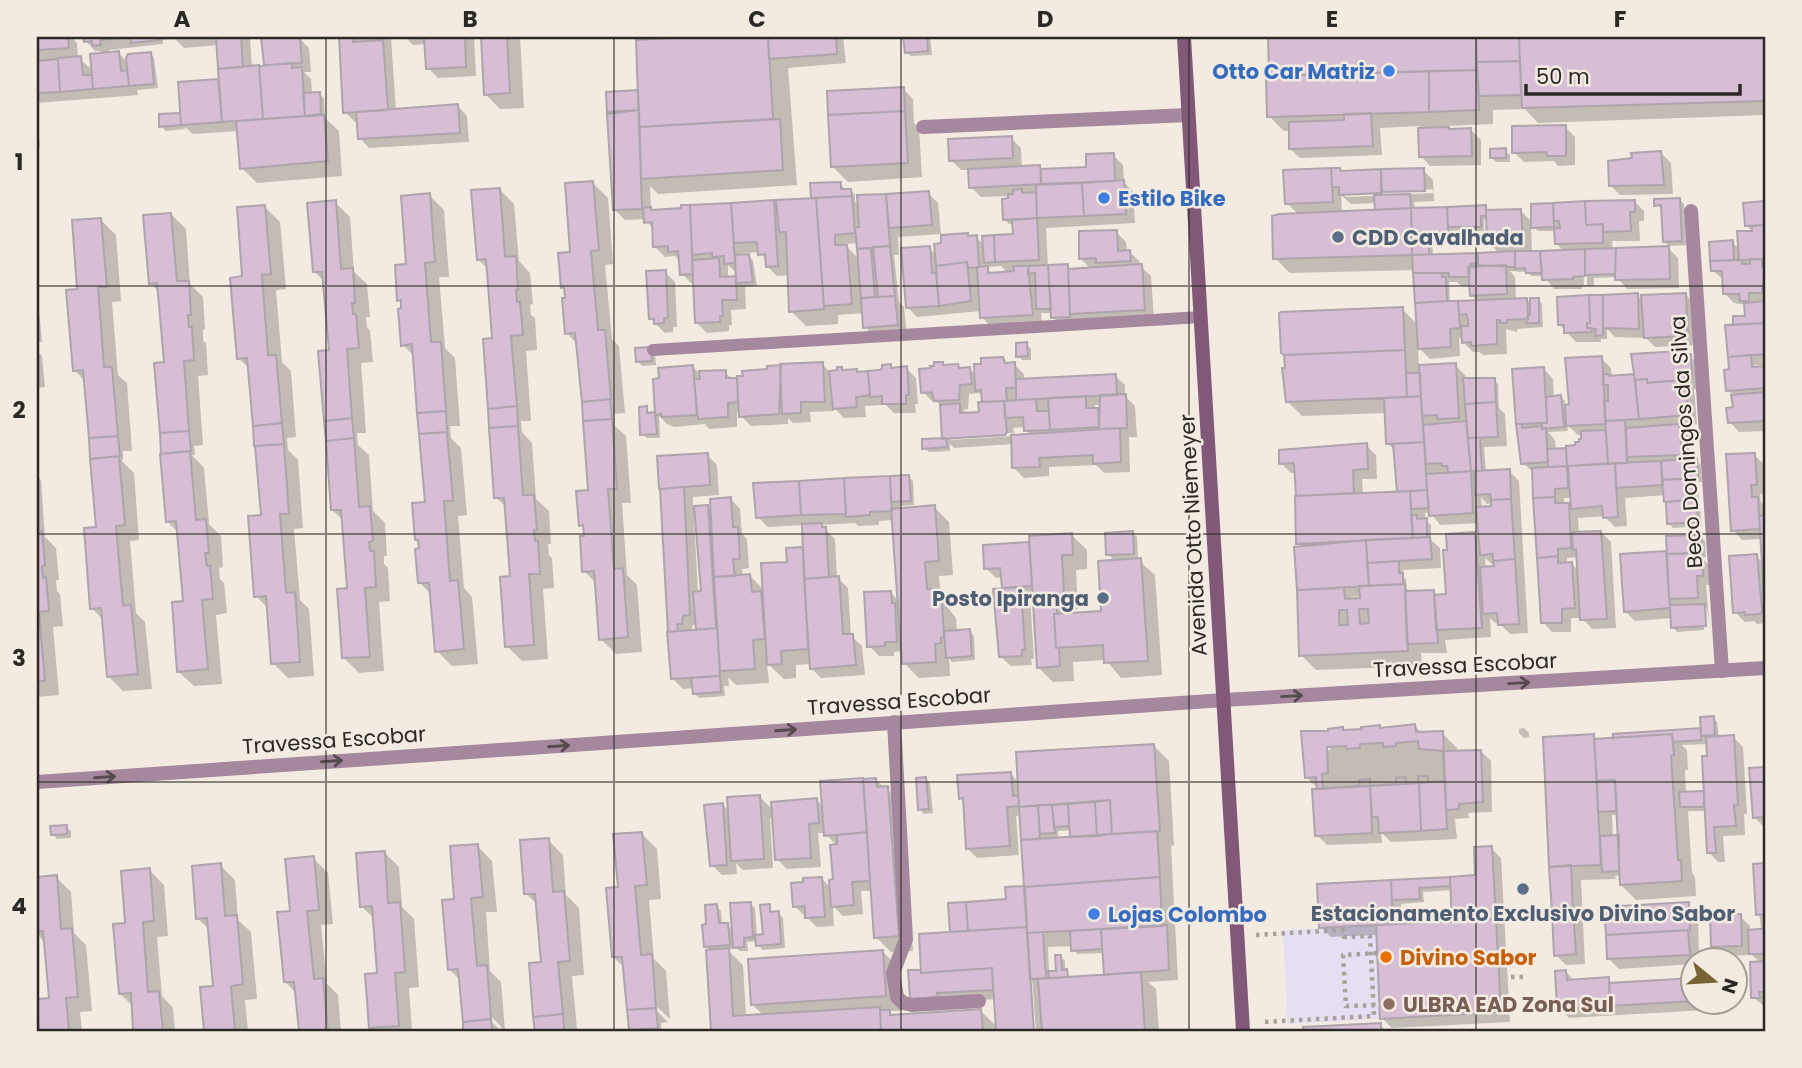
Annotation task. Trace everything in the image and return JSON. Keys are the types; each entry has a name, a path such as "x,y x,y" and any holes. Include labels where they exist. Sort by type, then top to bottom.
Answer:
{"main road":[{"name":"Avenida Otto Niemeyer","path":"1184,37 1243,1027"}],"street":[{"path":"923,127 1188,114"},
{"name":"Beco Domingos da Silva","path":"1691,211 1722,671"},
{"name":"Travessa Escobar","path":"37,782 1224,700 1765,668"},
{"path":"894,723 906,939 892,973 894,989 903,1003 979,1002"}],"lane":[{"path":"653,350 1201,317"}],"path":[{"path":"1238,936 1343,930 1344,937 1370,936 1374,953 1377,1005 1374,1016 1243,1027"},
{"path":"1374,953 1343,955 1344,981 1346,1006 1377,1005"},
{"path":"1511,978 1527,977"}],"shaded area":[{"path":"1496,919 1501,1012 1288,1024 1283,930"}],"building":[{"path":"37,37 68,37 69,48 37,50"},
{"path":"83,37 131,37 100,40 101,45 93,46 92,41 84,42"},
{"path":"131,37 160,37 160,40 131,43"},
{"path":"216,37 241,37 243,67 218,69"},
{"path":"261,37 300,37 302,63 264,65"},
{"path":"339,37 353,37 353,42 383,40 388,110 343,113"},
{"path":"424,37 465,37 466,67 426,69"},
{"path":"481,37 507,37 510,93 484,95"},
{"path":"768,37 773,119 639,127 636,40"},
{"path":"768,37 836,37 837,54 769,59"},
{"path":"903,37 927,37 928,51 905,53"},
{"path":"1268,37 1476,37 1477,70 1269,76"},
{"path":"1476,37 1519,37 1520,61 1477,62"},
{"path":"1519,37 1764,37 1765,101 1522,108"},
{"path":"119,51 121,71 127,70 129,86 93,89 90,54"},
{"path":"151,52 154,84 129,86 126,58 128,54"},
{"path":"81,56 83,75 92,75 93,89 60,92 58,58"},
{"path":"58,59 60,92 37,93 37,61"},
{"path":"1520,61 1521,95 1479,96 1477,62"},
{"path":"292,63 292,68 302,67 305,116 263,119 259,66"},
{"path":"259,65 263,119 222,122 218,69"},
{"path":"1477,70 1479,110 1429,112 1429,71"},
{"path":"1429,71 1429,112 1267,117 1266,76"},
{"path":"218,79 222,122 181,125 178,82"},
{"path":"904,87 905,111 828,115 827,91"},
{"path":"638,90 639,110 607,112 606,92"},
{"path":"320,92 321,114 305,116 303,93"},
{"path":"458,104 460,133 358,139 356,112"},
{"path":"639,110 642,209 613,210 607,114"},
{"path":"905,111 908,163 831,167 828,115"},
{"path":"180,113 181,125 159,127 159,114"},
{"path":"1371,113 1373,146 1289,149 1289,122 1344,120 1344,114"},
{"path":"324,115 328,161 240,169 236,121"},
{"path":"780,119 783,170 641,179 639,127"},
{"path":"1566,125 1566,156 1547,156 1546,152 1512,153 1512,126"},
{"path":"1418,128 1471,128 1472,156 1419,157"},
{"path":"1012,136 1013,158 949,161 948,139"},
{"path":"1506,148 1506,158 1490,158 1490,149"},
{"path":"1661,151 1664,185 1609,186 1608,161 1632,158 1631,153"},
{"path":"1114,153 1115,181 1041,184 1041,169 1086,167 1086,154"},
{"path":"1040,165 1041,184 969,188 968,169"},
{"path":"1331,168 1333,202 1285,204 1283,170"},
{"path":"1331,168 1340,168 1341,171 1381,169 1382,193 1339,195 1339,187 1332,187"},
{"path":"1424,168 1425,191 1381,192 1381,169"},
{"name":"Estilo Bike","path":"1124,180 1126,214 1084,216 1082,183"},
{"path":"593,181 599,250 591,251 598,330 605,330 611,399 582,402 575,333 565,334 562,298 565,298 564,287 561,288 558,253 570,252 565,183"},
{"path":"841,182 841,189 851,189 852,196 811,198 810,183"},
{"path":"1082,183 1084,216 1037,218 1036,185"},
{"path":"500,188 505,257 516,256 517,302 520,302 523,335 511,336 517,406 488,409 483,339 492,338 486,259 477,260 471,190"},
{"path":"1022,189 1022,193 1036,192 1037,218 1003,220 1002,199 1013,194 1013,190"},
{"path":"929,191 932,225 889,228 886,194"},
{"path":"430,193 435,262 425,263 431,342 441,342 446,411 417,413 412,344 401,346 398,309 401,308 401,300 397,301 395,265 406,264 401,196"},
{"path":"886,194 890,246 857,249 857,195"},
{"path":"1410,194 1411,208 1375,210 1374,195"},
{"path":"852,196 855,233 835,235 835,245 847,245 852,304 824,306 816,198"},
{"path":"816,198 824,309 789,312 786,232 779,232 776,200"},
{"path":"1680,198 1682,241 1663,242 1661,205 1654,206 1654,199"},
{"path":"336,200 341,269 353,268 355,303 352,303 353,314 356,314 359,348 347,349 352,418 324,421 318,351 329,350 322,272 313,272 307,203"},
{"path":"774,200 778,266 766,267 765,254 758,255 757,242 734,243 731,203"},
{"path":"1635,200 1635,212 1630,212 1631,231 1603,232 1603,224 1586,225 1585,201"},
{"path":"1585,201 1586,225 1603,224 1603,243 1555,244 1554,228 1560,228 1559,221 1554,221 1553,203"},
{"path":"1764,201 1765,225 1745,226 1743,203"},
{"path":"731,203 735,263 724,264 724,256 712,257 712,253 692,255 690,205"},
{"path":"1553,203 1554,227 1531,228 1531,204"},
{"path":"265,205 271,274 262,275 268,355 276,355 282,423 253,426 247,358 237,359 230,278 242,276 237,207"},
{"path":"681,205 690,205 693,274 680,275 678,251 668,252 668,246 653,247 652,222 644,223 643,208 681,208"},
{"path":"1486,205 1486,216 1481,216 1481,227 1448,227 1447,207"},
{"path":"1447,207 1448,232 1412,233 1411,208"},
{"path":"1411,208 1412,255 1273,259 1272,216"},
{"path":"1521,209 1523,243 1487,244 1486,210"},
{"path":"171,213 177,281 189,281 191,315 188,315 189,327 192,327 194,360 184,361 189,431 160,433 154,363 164,362 157,283 149,284 143,215"},
{"path":"101,218 107,287 98,287 104,367 112,367 118,436 89,438 83,370 73,371 66,290 77,289 72,220"},
{"path":"1037,218 1039,260 995,262 994,235 1013,234 1012,220"},
{"path":"1765,225 1765,259 1739,260 1737,231 1752,231 1752,226"},
{"path":"1117,230 1118,251 1130,250 1131,261 1096,263 1096,258 1079,259 1079,231"},
{"path":"968,233 968,236 977,235 979,267 968,268 967,262 936,266 934,244 941,243 941,235"},
{"path":"1412,233 1429,233 1429,255 1412,255"},
{"path":"994,235 995,262 984,263 982,236"},
{"path":"1733,240 1734,260 1710,261 1709,242"},
{"path":"890,246 895,296 878,297 873,247"},
{"path":"930,246 939,306 906,308 901,248"},
{"path":"1669,246 1670,279 1615,280 1616,248"},
{"path":"871,248 875,297 861,298 857,249"},
{"path":"1616,248 1615,274 1585,275 1585,249"},
{"path":"1585,249 1585,276 1542,280 1540,251"},
{"path":"1515,251 1515,267 1476,265 1478,253"},
{"path":"1515,251 1540,251 1542,273 1526,273 1525,268 1515,269"},
{"path":"1478,253 1478,263 1470,264 1469,277 1449,277 1449,273 1413,273 1412,255"},
{"path":"749,254 753,282 736,283 735,255"},
{"path":"719,258 720,277 736,276 737,300 722,300 723,316 720,316 720,322 695,323 692,260"},
{"path":"1750,259 1762,259 1762,267 1765,266 1762,293 1749,293 1749,301 1740,301 1739,294 1723,294 1722,271 1711,271 1710,261 1742,260 1742,264 1750,264"},
{"path":"967,262 971,301 939,306 936,266"},
{"path":"1068,264 1070,317 1051,318 1048,265"},
{"path":"1142,264 1145,310 1070,314 1068,269"},
{"path":"1048,265 1051,309 1036,309 1035,273 1028,274 1028,266"},
{"path":"1506,265 1507,294 1470,296 1468,267"},
{"path":"988,266 988,273 1014,271 1013,266 1028,266 1033,315 980,318 977,267"},
{"path":"666,270 668,318 664,318 664,323 654,324 654,319 649,319 646,271"},
{"path":"1413,273 1442,273 1442,277 1446,277 1447,301 1415,303"},
{"path":"1638,293 1639,329 1603,328 1603,295"},
{"path":"1686,293 1688,336 1644,338 1641,295"},
{"path":"1589,295 1603,295 1603,335 1595,336 1596,329 1587,328 1587,323 1590,323"},
{"path":"1589,295 1590,323 1587,323 1587,328 1592,328 1592,332 1564,333 1564,325 1558,325 1557,297"},
{"path":"895,296 898,325 863,328 861,298"},
{"path":"1527,298 1528,319 1507,320 1507,323 1497,320 1497,344 1471,346 1471,342 1462,343 1461,326 1468,326 1468,320 1466,314 1459,315 1458,301"},
{"path":"1530,298 1539,298 1539,323 1526,323 1530,315"},
{"path":"1458,301 1460,328 1450,329 1451,347 1418,349 1415,303"},
{"path":"1765,301 1765,323 1733,325 1733,316 1745,316 1744,303"},
{"path":"1403,307 1405,350 1281,353 1281,312"},
{"path":"1765,323 1765,354 1728,357 1725,325"},
{"path":"1027,342 1028,356 1016,357 1016,343"},
{"path":"651,347 652,361 636,362 635,348"},
{"path":"1405,350 1407,397 1286,402 1282,368 1285,368 1284,355"},
{"path":"1680,351 1680,355 1691,354 1692,379 1647,383 1647,379 1635,380 1631,354"},
{"path":"1751,355 1752,367 1765,366 1765,388 1726,391 1724,370 1729,369 1728,357"},
{"path":"1602,356 1606,424 1566,426 1565,405 1569,404 1565,358"},
{"path":"1003,357 1005,363 1015,362 1016,388 1006,388 1007,401 982,402 981,390 975,391 974,364 981,364 981,358"},
{"path":"823,362 825,402 801,402 801,413 782,414 780,364"},
{"path":"934,362 943,362 943,365 958,364 959,368 970,367 972,384 960,385 959,400 934,401 932,392 921,393 919,369 931,368"},
{"path":"1456,363 1459,418 1437,419 1437,415 1422,416 1419,365"},
{"path":"891,364 891,368 907,366 909,395 906,395 906,404 882,404 882,396 870,397 868,371 879,370 882,365"},
{"path":"693,365 697,415 655,415 653,379 659,378 658,368"},
{"path":"781,365 779,414 739,417 737,376 743,376 742,371"},
{"path":"837,367 842,367 842,370 857,369 857,372 868,371 870,395 856,397 857,407 833,409 829,371 837,370"},
{"path":"1544,367 1547,423 1516,424 1512,369"},
{"path":"726,370 726,378 737,378 738,402 728,403 728,417 698,419 694,379 700,379 699,371"},
{"path":"1406,373 1420,373 1421,396 1407,397"},
{"path":"1116,374 1117,395 1016,400 1016,379"},
{"path":"1603,374 1634,374 1639,419 1605,421 1604,401 1608,401 1608,385 1603,385"},
{"path":"1463,378 1495,378 1496,402 1465,404"},
{"path":"1647,379 1647,383 1685,380 1688,415 1639,419 1635,380"},
{"path":"1765,392 1765,421 1728,423 1726,408 1733,407 1731,395"},
{"path":"1126,394 1127,428 1099,429 1100,395"},
{"path":"1561,395 1564,427 1542,429 1541,423 1547,423 1546,397"},
{"path":"1086,396 1086,408 1098,408 1099,427 1050,430 1048,398"},
{"path":"1421,396 1424,442 1386,444 1384,398"},
{"path":"610,399 612,419 583,421 582,402"},
{"path":"1036,399 1037,411 1049,411 1050,430 1024,431 1023,417 1005,418 1004,401"},
{"path":"1004,401 1005,435 942,439 940,405 960,403 960,413 979,412 978,402"},
{"path":"1496,402 1498,437 1468,438 1465,404"},
{"path":"517,406 518,426 489,428 488,409"},
{"path":"647,406 647,413 655,412 657,434 640,435 639,407"},
{"path":"446,411 447,432 419,434 417,413"},
{"path":"352,418 354,438 326,441 324,421"},
{"path":"612,419 617,489 608,489 614,569 623,568 628,637 599,640 594,571 582,572 580,536 584,536 583,525 579,526 576,491 588,490 583,421"},
{"path":"1625,420 1627,463 1608,464 1605,421"},
{"path":"1466,421 1471,471 1448,473 1447,466 1442,466 1441,463 1426,464 1423,425"},
{"path":"282,423 284,444 254,446 253,426"},
{"path":"1516,424 1522,424 1522,428 1546,428 1548,462 1521,464"},
{"path":"1679,424 1682,455 1627,457 1626,428"},
{"path":"518,426 523,495 534,495 537,530 534,530 535,541 538,541 540,574 529,574 534,645 505,647 500,577 510,576 504,498 494,498 489,428"},
{"path":"1120,428 1121,462 1093,464 1093,455 1039,458 1040,467 1012,468 1011,435"},
{"path":"1606,430 1608,464 1567,466 1566,446 1579,442 1581,431"},
{"path":"189,431 191,451 161,454 160,433"},
{"path":"447,432 453,501 444,501 450,581 458,580 464,649 435,652 429,583 418,583 415,549 419,548 418,540 415,540 412,503 425,502 419,434"},
{"path":"118,436 120,456 90,459 89,438"},
{"path":"354,438 359,507 370,506 373,541 369,542 370,551 374,551 376,587 365,588 370,657 342,658 337,589 347,588 341,510 331,510 326,441"},
{"path":"946,438 947,447 922,449 922,439"},
{"path":"1468,438 1480,438 1482,471 1471,471"},
{"path":"1424,442 1427,490 1397,492 1393,444"},
{"path":"1367,443 1368,469 1353,470 1354,493 1296,496 1294,463 1279,464 1279,450"},
{"path":"284,444 289,514 280,514 286,593 295,592 300,662 271,664 266,596 254,597 248,516 261,515 255,446"},
{"path":"1566,448 1567,466 1548,467 1547,449"},
{"path":"190,451 196,520 206,519 209,553 205,553 207,566 210,566 213,599 202,600 208,669 177,672 172,602 183,601 176,521 166,522 160,454"},
{"path":"708,453 710,485 659,489 657,456"},
{"path":"1755,453 1757,485 1751,485 1752,497 1758,497 1760,529 1731,531 1726,454"},
{"path":"119,456 125,525 116,526 123,606 131,605 138,674 107,677 101,608 90,609 84,528 96,527 90,459"},
{"path":"1697,458 1698,478 1662,480 1661,461"},
{"path":"1661,461 1663,485 1616,488 1615,463"},
{"path":"1615,463 1618,517 1603,518 1602,506 1571,509 1568,466"},
{"path":"1567,466 1568,488 1555,489 1555,497 1533,498 1532,468"},
{"path":"1510,469 1511,499 1491,500 1490,494 1475,495 1474,471"},
{"path":"1471,471 1473,513 1429,516 1426,474"},
{"path":"909,475 911,501 891,502 890,476"},
{"path":"890,476 892,511 846,517 844,478"},
{"path":"844,478 846,514 801,515 799,481"},
{"path":"1694,478 1695,500 1664,502 1662,480"},
{"path":"799,481 801,515 756,518 753,483"},
{"path":"684,487 690,615 683,616 682,624 677,624 678,631 668,632 660,489"},
{"path":"1427,490 1429,508 1411,509 1410,491"},
{"path":"1410,491 1413,538 1296,544 1295,496"},
{"path":"731,497 733,527 738,527 740,559 733,559 735,576 714,577 710,499"},
{"path":"1555,497 1555,503 1569,503 1571,548 1558,549 1558,556 1537,558 1533,498"},
{"path":"1511,499 1515,559 1493,561 1493,554 1480,555 1476,507 1491,506 1491,500"},
{"path":"1697,499 1698,522 1667,524 1666,502"},
{"path":"708,505 716,628 696,630 693,592 701,591 694,506"},
{"path":"935,505 939,561 925,562 927,589 933,589 934,602 942,601 944,637 941,638 941,643 935,644 936,662 902,664 891,509"},
{"path":"1411,515 1417,515 1417,519 1427,518 1427,537 1413,538"},
{"path":"1765,515 1765,613 1759,516"},
{"path":"822,523 822,527 826,527 829,577 804,579 802,524"},
{"path":"42,531 45,565 42,566 43,578 46,577 49,611 39,612 45,681 37,681 37,532"},
{"path":"1133,531 1134,554 1106,555 1105,533"},
{"path":"1601,531 1607,619 1580,620 1576,549 1573,550 1572,532"},
{"path":"1475,532 1482,628 1436,630 1434,595 1446,594 1443,550 1447,550 1446,534"},
{"path":"1072,533 1073,555 1062,555 1064,595 1056,596 1057,614 1054,614 1060,666 1037,668 1029,536"},
{"path":"1701,535 1702,553 1667,554 1666,536"},
{"path":"1430,537 1432,559 1367,563 1366,540"},
{"path":"1366,540 1369,586 1297,590 1294,547"},
{"path":"1029,542 1032,586 1002,588 1000,568 984,569 983,545"},
{"path":"803,547 808,649 781,651 782,664 767,665 761,563 787,562 786,548"},
{"path":"1666,551 1670,608 1624,612 1620,554"},
{"path":"1667,554 1702,555 1703,576 1697,576 1698,598 1669,599"},
{"path":"1757,554 1762,611 1760,614 1733,613 1729,556"},
{"path":"1558,556 1558,563 1572,562 1575,608 1562,609 1562,623 1541,623 1537,558"},
{"path":"1141,558 1148,661 1104,663 1103,645 1056,648 1054,614 1101,611 1098,561"},
{"path":"1515,559 1519,624 1498,625 1497,613 1483,614 1480,567 1494,566 1493,561"},
{"path":"1399,561 1403,584 1369,586 1367,563"},
{"path":"750,574 752,592 761,591 765,639 753,640 755,669 720,671 714,577"},
{"path":"839,576 843,634 853,634 856,665 810,669 804,579"},
{"path":"1405,584 1408,651 1299,656 1297,590 1344,588 1345,599 1360,598 1359,586","holes":["1359,609 1368,609 1369,623 1360,624","1339,610 1347,610 1348,625 1339,625"]},
{"path":"1021,587 1025,650 1022,650 1022,656 999,657 993,589"},
{"path":"1434,590 1438,643 1407,644 1405,591"},
{"path":"891,591 892,603 895,603 897,642 867,647 864,592"},
{"path":"1705,604 1706,626 1671,628 1670,605"},
{"path":"717,628 720,676 671,679 667,632"},
{"path":"970,629 972,656 946,658 944,631"},
{"path":"720,676 721,692 693,694 691,678"},
{"path":"1714,716 1715,735 1701,736 1700,717"},
{"path":"1415,724 1416,732 1443,731 1445,781 1428,782 1428,776 1418,776 1419,783 1406,784 1406,777 1396,778 1396,784 1370,786 1370,779 1359,780 1360,786 1317,789 1316,777 1305,778 1301,731"},
{"path":"1701,728 1701,740 1673,742 1672,734 1613,738 1613,734"},
{"path":"1594,734 1601,865 1549,867 1543,737"},
{"path":"1672,734 1678,860 1681,860 1682,881 1620,885 1615,780 1597,781 1594,739"},
{"path":"1734,735 1738,805 1734,805 1736,826 1714,827 1716,853 1707,853 1702,756 1707,756 1706,737"},
{"path":"1418,741 1419,749 1443,751 1445,781 1428,782 1428,776 1418,776 1419,783 1406,784 1406,777 1396,778 1396,784 1370,786 1370,779 1359,780 1360,786 1323,789 1322,774 1328,773 1327,747 1346,746 1347,749 1360,748 1360,744 1383,743 1383,747"},
{"path":"1154,744 1160,831 1112,834 1110,800 1019,807 1016,752"},
{"path":"1481,750 1483,802 1459,804 1459,809 1446,810 1443,751"},
{"path":"1765,767 1765,817 1753,818 1749,768"},
{"path":"1011,772 1013,796 1018,795 1019,806 1007,807 1010,846 966,849 963,798 959,799 957,775"},
{"path":"926,777 929,809 918,810 916,778"},
{"path":"863,778 867,832 824,836 820,781"},
{"path":"876,778 877,787 888,786 899,936 874,938 863,779"},
{"path":"1615,780 1617,811 1598,812 1597,781"},
{"path":"1445,781 1447,829 1421,831 1419,783"},
{"path":"1419,783 1421,831 1379,833 1378,817 1372,817 1370,786"},
{"path":"1370,786 1372,833 1315,836 1312,789"},
{"path":"1704,791 1704,807 1680,807 1679,792"},
{"path":"760,795 764,859 731,861 727,797"},
{"path":"817,798 819,823 809,824 811,858 775,860 771,802"},
{"path":"1110,800 1112,834 1097,836 1095,802"},
{"path":"1095,802 1097,836 1070,837 1068,804"},
{"path":"723,803 727,865 710,866 704,805"},
{"path":"1068,804 1069,826 1054,827 1052,805"},
{"path":"1038,805 1052,805 1055,833 1040,834"},
{"path":"1038,805 1040,839 1021,840 1019,807"},
{"path":"67,825 67,834 51,835 50,826"},
{"path":"1157,831 1160,877 1024,887 1021,840"},
{"path":"642,832 647,885 635,886 641,955 652,954 656,1008 627,1010 622,957 612,957 606,888 618,887 613,834"},
{"path":"867,832 870,881 852,882 854,905 831,907 829,880 833,879 830,845 837,844 837,835"},
{"path":"1619,835 1619,871 1602,872 1600,836"},
{"path":"549,838 553,892 564,891 570,961 558,962 563,1014 533,1017 529,963 541,962 535,894 524,894 520,840"},
{"path":"478,844 483,897 471,898 477,966 487,965 491,1019 463,1022 458,969 448,970 442,900 454,899 450,846"},
{"path":"1492,846 1496,919 1452,922 1450,877 1475,875 1474,847"},
{"path":"385,851 388,903 400,902 405,972 395,973 399,1026 369,1028 365,974 377,973 372,906 360,907 356,853"},
{"path":"314,856 319,910 307,911 314,979 323,978 328,1031 299,1031 294,982 284,982 277,912 290,911 285,859"},
{"path":"221,863 225,916 237,915 243,984 231,986 235,1031 204,1031 200,987 213,986 207,918 196,919 192,866"},
{"path":"1765,863 1765,914 1756,915 1753,864"},
{"path":"1571,865 1573,911 1552,912 1549,867"},
{"path":"150,868 154,921 143,922 148,992 159,991 163,1031 133,1031 131,993 119,994 113,924 125,923 121,871"},
{"path":"57,875 61,929 72,928 78,997 66,998 69,1031 39,1031 37,999 49,998 43,931 37,931 37,877"},
{"path":"822,877 825,917 805,918 805,906 793,907 791,883 803,882 803,878"},
{"name":"Lojas Colombo","path":"1160,877 1162,926 1027,933 1024,887"},
{"path":"1450,877 1450,886 1419,888 1420,899 1392,900 1391,880"},
{"path":"1391,880 1393,924 1319,928 1317,884"},
{"path":"1025,886 1027,927 968,931 966,902 1006,899 1005,887"},
{"path":"751,902 753,937 744,938 744,947 733,948 730,903"},
{"path":"966,902 968,931 950,932 948,903"},
{"path":"1689,902 1690,930 1606,935 1604,907"},
{"path":"717,904 719,923 728,923 730,945 704,947 702,925 706,924 705,905"},
{"path":"770,904 770,912 779,911 781,944 756,946 755,935 763,934 760,905"},
{"path":"1573,911 1576,954 1554,956 1552,912"},
{"path":"1741,914 1742,946 1711,946 1710,916"},
{"path":"1496,919 1501,1012 1380,1019 1376,925"},
{"path":"1167,925 1169,970 1104,975 1101,929"},
{"path":"1027,927 1034,1031 996,1031 992,968 921,973 919,934"},
{"path":"1101,929 1102,949 1071,951 1070,931"},
{"path":"1765,929 1765,954 1750,954 1748,930"},
{"path":"1688,930 1689,946 1680,946 1680,955 1607,959 1606,935"},
{"path":"1027,933 1043,933 1046,978 1030,979"},
{"path":"729,948 733,1016 880,1007 881,1030 711,1031 706,950"},
{"path":"883,950 886,996 751,1005 748,959"},
{"path":"1055,955 1061,955 1062,970 1067,969 1068,977 1049,978 1048,971 1056,971"},
{"path":"1765,961 1765,992 1759,992 1760,998 1751,998 1750,962"},
{"path":"992,968 993,990 937,993 938,997 910,999 908,970 921,970 921,973"},
{"path":"1566,970 1567,980 1609,977 1610,1006 1557,1009 1555,971"},
{"path":"1141,972 1145,1031 1042,1031 1038,979"},
{"path":"1680,979 1680,1002 1610,1006 1609,983"},
{"path":"656,1008 658,1028 629,1030 627,1010"},
{"path":"981,1009 983,1031 881,1031 880,1010 890,1010 890,1015"},
{"path":"563,1014 564,1031 535,1031 533,1017"},
{"path":"491,1019 492,1031 463,1031 463,1022"},
{"path":"1381,1023 1381,1031 1303,1031 1303,1027"}],"place":[{"name":"Otto Car Matriz","path":"1389,71"},
{"name":"Estilo Bike","path":"1104,198"},
{"name":"CDD Cavalhada","path":"1338,237"},
{"name":"Posto Ipiranga","path":"1103,598"},
{"name":"Estacionamento Exclusivo Divino Sabor","path":"1523,889"},
{"name":"Lojas Colombo","path":"1094,914"},
{"name":"Divino Sabor","path":"1386,957"},
{"name":"ULBRA EAD Zona Sul","path":"1389,1004"}]}
